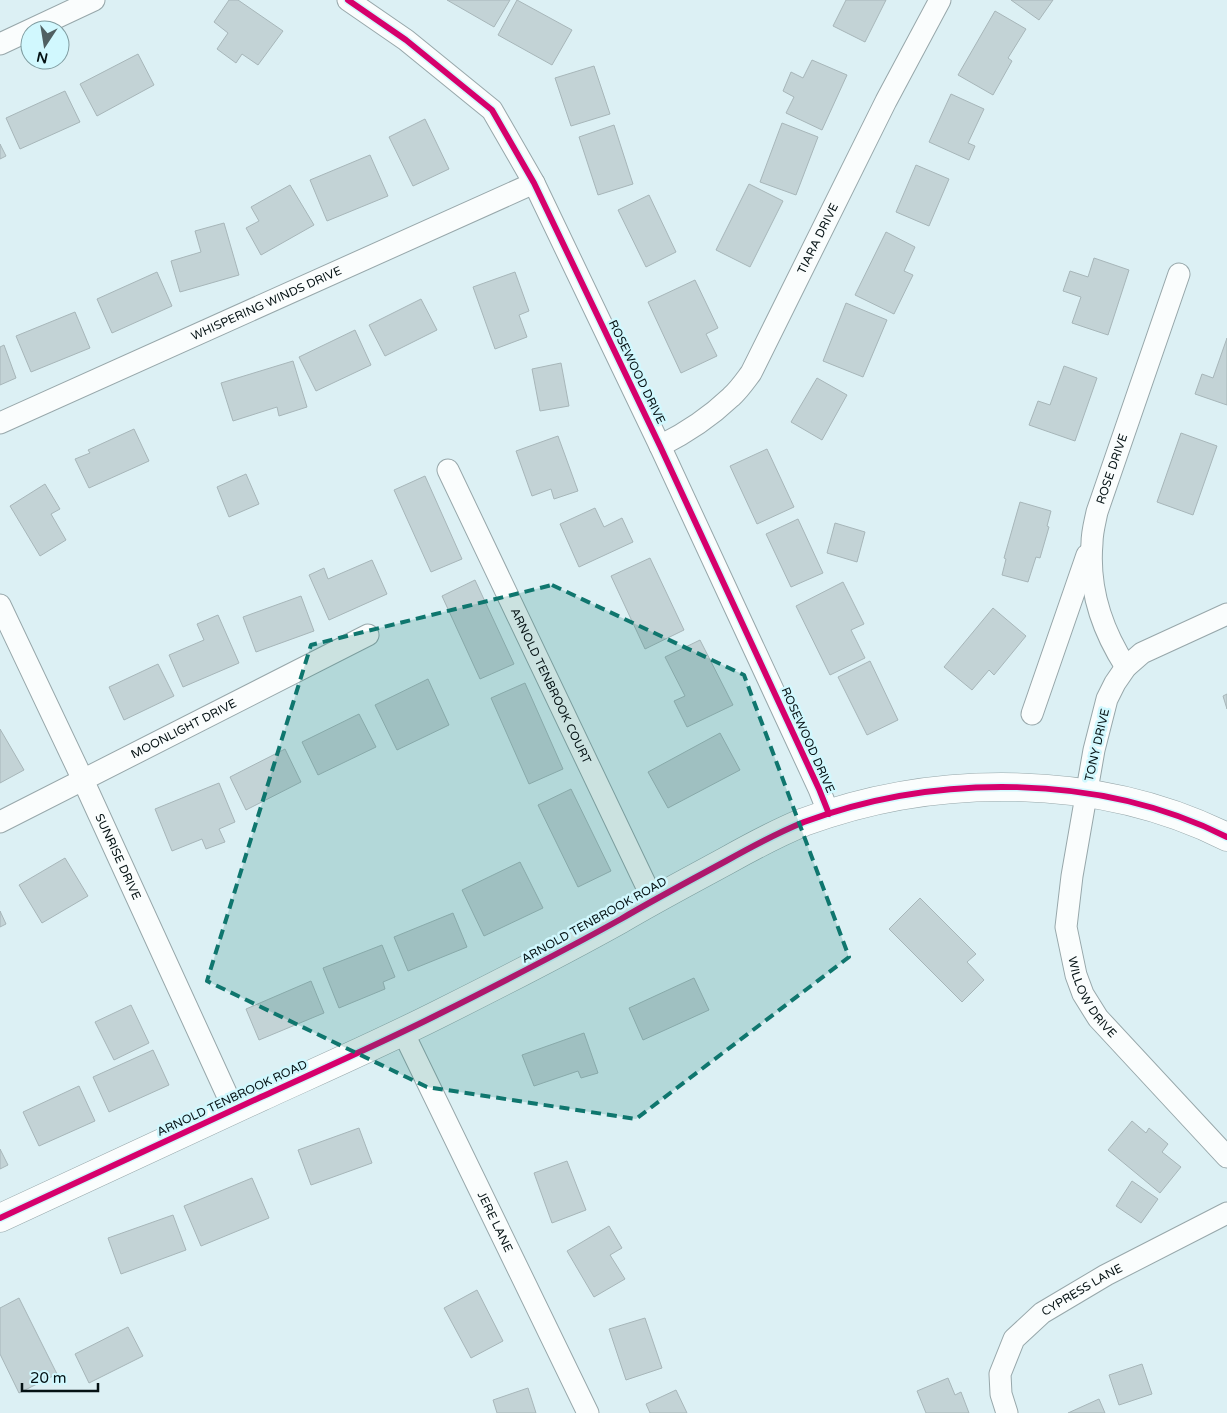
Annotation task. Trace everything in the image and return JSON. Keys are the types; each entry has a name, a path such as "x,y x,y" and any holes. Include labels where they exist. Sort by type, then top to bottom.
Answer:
{"street":[{"path":"0,44 94,0"},
{"name":"ROSEWOOD DRIVE","path":"348,0 406,40 492,110 534,183 660,446 829,814"},
{"name":"TIARA DRIVE","path":"660,446 686,433 725,403 751,373 886,100 940,0"},
{"name":"WHISPERING WINDS DRIVE","path":"0,423 534,183"},
{"name":"ROSE DRIVE","path":"1126,667 1112,645 1099,611 1092,577 1092,543 1097,512 1179,274"},
{"name":"ARNOLD TENBROOK COURT","path":"448,470 653,900"},
{"path":"1032,714 1092,543"},
{"name":"SUNRISE DRIVE","path":"0,604 234,1110"},
{"name":"TONY DRIVE","path":"1086,794 1094,750 1107,699 1126,667 1142,653 1227,614"},
{"name":"MOONLIGHT DRIVE","path":"0,822 368,635"},
{"name":"ARNOLD TENBROOK ROAD","path":"0,1218 403,1032 578,943 771,836 829,814 879,800 927,791 977,787 1034,788 1086,794 1156,809 1206,826 1227,837"},
{"name":"WILLOW DRIVE","path":"1086,794 1072,876 1066,927 1076,975 1083,994 1098,1018 1227,1157"},
{"name":"JERE LANE","path":"403,1032 588,1413"},
{"name":"CYPRESS LANE","path":"1007,1413 1001,1394 1000,1374 1014,1339 1042,1313 1106,1275 1227,1213"}],"highlighted area":[{"path":"552,585 744,675 849,957 636,1119 427,1087 207,981 311,645"}],"building":[{"path":"229,0 238,0 283,31 258,65 242,54 236,63 217,49 228,33 214,22"},
{"path":"447,0 510,0 494,27"},
{"path":"517,0 572,30 552,65 498,35"},
{"path":"846,0 886,0 865,42 833,26"},
{"path":"1011,0 1053,0 1039,20"},
{"path":"995,11 1026,29 1008,58 1012,61 993,95 958,75"},
{"path":"138,54 154,85 97,116 80,84"},
{"path":"812,60 847,75 822,130 786,113 794,97 783,91 791,72 803,78"},
{"path":"594,66 610,114 571,126 555,78"},
{"path":"65,91 80,122 20,149 6,118"},
{"path":"951,94 984,109 968,143 975,146 969,160 929,142"},
{"path":"425,119 449,169 413,186 389,137"},
{"path":"782,123 818,137 796,195 760,182"},
{"path":"614,125 633,184 598,195 579,137"},
{"path":"0,144 6,156 0,159"},
{"path":"370,155 388,196 327,221 310,180"},
{"path":"916,165 949,179 929,226 896,212"},
{"path":"749,184 783,201 750,267 716,250"},
{"path":"290,185 314,225 261,255 246,228 259,221 251,207"},
{"path":"649,195 676,252 646,267 618,210"},
{"path":"224,223 239,275 180,292 171,261 201,252 195,231"},
{"path":"886,232 915,247 904,271 913,275 894,314 855,295"},
{"path":"1094,258 1129,270 1108,335 1072,323 1081,297 1063,291 1070,271 1088,277"},
{"path":"157,272 172,306 112,333 97,299"},
{"path":"515,272 529,311 519,315 527,337 495,349 473,287"},
{"path":"695,280 718,328 706,334 717,356 681,373 648,302"},
{"path":"421,299 437,330 385,356 369,325"},
{"path":"846,303 887,320 863,377 823,361"},
{"path":"75,312 90,348 31,372 16,336"},
{"path":"355,330 371,365 316,391 299,357"},
{"path":"1227,338 1227,405 1195,394 1202,374 1213,378"},
{"path":"4,345 16,378 0,385 0,347"},
{"path":"293,361 307,407 279,416 277,407 233,421 221,383"},
{"path":"561,363 569,406 540,411 532,369"},
{"path":"1064,366 1097,378 1075,441 1029,425 1038,401 1050,405"},
{"path":"817,378 847,395 822,440 791,422"},
{"path":"134,429 149,461 89,488 75,459 90,453 88,450"},
{"path":"1181,433 1217,446 1193,515 1157,502"},
{"path":"558,436 578,491 554,499 551,489 532,496 516,451"},
{"path":"767,449 794,507 757,524 730,466"},
{"path":"246,474 259,504 229,517 217,487"},
{"path":"425,476 462,559 431,572 394,490"},
{"path":"45,484 60,509 51,514 66,540 40,556 10,506"},
{"path":"1020,502 1051,511 1047,526 1049,527 1040,558 1036,557 1028,582 1002,575 1006,559 1004,558"},
{"path":"595,508 604,527 622,518 633,542 579,567 560,524"},
{"path":"798,519 823,573 791,587 766,534"},
{"path":"835,523 865,532 857,562 827,553"},
{"path":"650,558 684,630 645,649 611,576"},
{"path":"372,560 387,594 329,620 309,575 324,568 328,579"},
{"path":"475,580 514,664 480,679 442,596"},
{"path":"843,582 864,624 851,630 865,658 830,675 796,606"},
{"path":"301,596 314,631 256,652 243,617"},
{"path":"993,608 1026,636 994,675 989,670 972,690 944,667"},
{"path":"218,615 239,663 183,687 169,655 204,640 197,624"},
{"path":"700,640 733,705 687,727 674,701 685,696 665,657"},
{"path":"870,661 898,720 867,735 838,677"},
{"path":"158,664 174,696 124,720 109,687"},
{"path":"428,679 449,725 397,750 375,705"},
{"path":"525,683 563,769 529,784 491,698"},
{"path":"1227,694 1227,709 1223,696"},
{"path":"359,714 376,747 318,775 302,742"},
{"path":"0,729 24,770 0,783"},
{"path":"720,733 740,770 668,808 648,772"},
{"path":"285,749 301,782 246,810 230,777"},
{"path":"219,783 235,822 219,829 225,842 206,849 202,839 172,851 155,809"},
{"path":"571,789 611,871 578,887 538,805"},
{"path":"65,858 88,896 42,923 19,885"},
{"path":"520,862 543,908 484,936 462,890"},
{"path":"920,898 976,954 967,962 984,980 962,1002 889,929"},
{"path":"0,911 6,924 0,927"},
{"path":"453,913 467,947 408,971 394,937"},
{"path":"382,945 395,977 383,982 385,989 339,1008 323,968"},
{"path":"694,978 709,1010 643,1040 629,1008"},
{"path":"311,981 324,1013 259,1040 246,1009"},
{"path":"131,1005 149,1043 114,1060 95,1022"},
{"path":"584,1033 598,1073 581,1078 578,1071 534,1086 522,1055"},
{"path":"153,1050 169,1085 109,1112 93,1077"},
{"path":"79,1086 95,1121 39,1146 23,1112"},
{"path":"1132,1121 1146,1133 1149,1128 1168,1144 1162,1152 1181,1167 1160,1193 1108,1150"},
{"path":"359,1128 372,1163 311,1185 298,1150"},
{"path":"0,1149 8,1165 0,1169"},
{"path":"567,1161 586,1210 552,1223 534,1173"},
{"path":"252,1178 269,1218 201,1246 184,1206"},
{"path":"1132,1181 1158,1199 1141,1223 1116,1206"},
{"path":"173,1215 186,1250 121,1274 108,1238"},
{"path":"609,1226 622,1248 610,1255 625,1279 594,1297 567,1251"},
{"path":"477,1290 503,1341 471,1358 444,1308"},
{"path":"19,1298 57,1374 19,1393 0,1354 0,1308"},
{"path":"645,1318 662,1368 626,1380 609,1329"},
{"path":"128,1327 143,1356 89,1383 75,1354"},
{"path":"1142,1364 1152,1394 1119,1405 1109,1375"},
{"path":"948,1378 955,1395 961,1392 969,1413 926,1413 917,1391"},
{"path":"528,1388 536,1413 497,1413 493,1400"},
{"path":"676,1390 687,1413 650,1413 646,1404"},
{"path":"1099,1399 1105,1413 1068,1413"}],"cycle path":[{"path":"348,0 406,40 492,110 534,183 660,446 829,814"},
{"path":"0,1218 437,1015 575,944 774,835 804,822 855,806 908,795 962,788 1017,787 1072,791 1125,801 1177,816 1227,837"}]}
